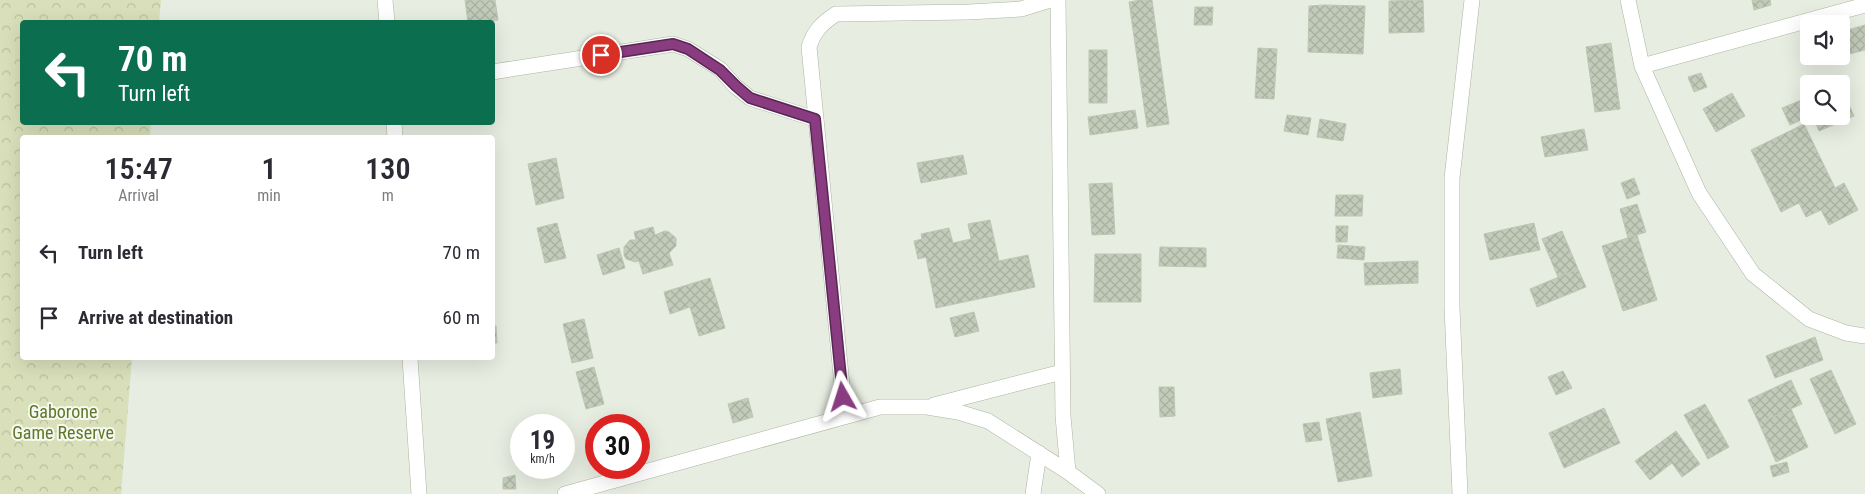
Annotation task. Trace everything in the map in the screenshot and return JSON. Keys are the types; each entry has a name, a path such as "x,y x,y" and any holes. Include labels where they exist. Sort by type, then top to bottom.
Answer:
{"street":[{"path":"385,0 387,20"},
{"path":"845,416 809,47 818,26 836,14 969,12 1021,9 1050,0"},
{"path":"1058,0 1062,416 1068,472"},
{"path":"1460,494 1452,307 1452,178 1472,0"},
{"path":"1628,0 1642,66 1699,192 1753,274 1809,319 1846,333 1865,336"},
{"path":"1642,66 1865,5"},
{"path":"495,72 673,44 688,49 720,70 750,98 815,119"},
{"path":"410,360 419,494"},
{"path":"928,407 1062,372"},
{"path":"565,494 880,407 928,407 958,412 988,421 1068,472 1098,494"},
{"path":"1033,494 1039,453"}],"green space":[{"name":"Gaborone Game Reserve","path":"0,0 161,0 159,20 20,20 20,125 151,125 150,135 20,135 20,360 132,360 121,494 0,494"}],"building":[{"path":"465,0 495,0 498,20 468,20"},
{"path":"1152,0 1169,124 1147,127 1129,2"},
{"path":"1423,0 1424,32 1389,33 1389,1"},
{"path":"1752,0 1770,0 1771,5 1754,10"},
{"path":"1309,6 1365,6 1363,54 1308,52"},
{"path":"1195,7 1213,7 1212,25 1194,25"},
{"path":"1865,25 1865,50 1850,54 1850,29"},
{"path":"1611,43 1620,109 1595,112 1586,47"},
{"path":"1258,48 1277,49 1274,99 1255,98"},
{"path":"1089,50 1107,50 1107,103 1089,103"},
{"path":"1701,73 1707,87 1694,92 1688,77"},
{"path":"1732,93 1745,116 1716,132 1703,109"},
{"path":"1800,101 1800,120 1790,125 1782,108"},
{"path":"1850,107 1854,116 1850,118"},
{"path":"1135,110 1138,128 1090,135 1088,117"},
{"path":"1287,115 1311,118 1308,135 1284,131"},
{"path":"1320,119 1346,124 1343,141 1317,137"},
{"path":"1804,125 1835,188 1844,183 1858,210 1829,225 1821,210 1806,217 1799,203 1781,212 1751,150"},
{"path":"1817,125 1833,125 1819,131"},
{"path":"1584,129 1588,150 1545,157 1541,137"},
{"path":"963,155 967,174 921,183 917,163"},
{"path":"556,158 564,198 536,205 528,164"},
{"path":"1634,178 1640,194 1627,199 1621,183"},
{"path":"1112,183 1115,234 1092,235 1089,184"},
{"path":"1336,195 1363,195 1362,216 1335,216"},
{"path":"1637,204 1646,232 1628,238 1620,209"},
{"path":"990,220 999,261 1028,255 1035,287 936,308 926,257 918,259 914,241 922,239 921,234 949,228 953,243 971,239 968,224"},
{"path":"557,223 566,258 545,263 537,228"},
{"path":"1534,223 1540,250 1490,260 1484,234"},
{"path":"1336,226 1348,226 1347,242 1336,242"},
{"path":"653,227 655,235 665,231 676,238 676,246 669,253 673,265 643,274 639,261 635,262 626,259 624,247 630,240 636,240 634,232"},
{"path":"1562,231 1578,269 1558,277 1542,239"},
{"path":"1637,235 1657,300 1623,311 1602,246"},
{"path":"1338,245 1365,247 1364,260 1337,258"},
{"path":"1160,247 1206,248 1206,267 1159,266"},
{"path":"619,248 625,268 603,275 597,255"},
{"path":"1095,254 1141,254 1141,302 1094,302"},
{"path":"1418,261 1418,283 1365,285 1364,263"},
{"path":"1578,269 1586,287 1537,307 1530,289"},
{"path":"710,278 725,328 699,336 690,307 670,314 664,292"},
{"path":"974,312 979,331 955,337 950,318"},
{"path":"584,319 593,358 572,363 563,324"},
{"path":"496,326 497,343 495,343"},
{"path":"1815,337 1823,360 1775,378 1766,356"},
{"path":"594,367 604,404 586,409 576,372"},
{"path":"1400,369 1402,394 1373,398 1370,373"},
{"path":"1831,370 1856,424 1835,434 1810,379"},
{"path":"1563,371 1572,388 1556,395 1548,377"},
{"path":"1791,380 1802,404 1759,423 1748,400"},
{"path":"1159,387 1174,387 1175,416 1160,417"},
{"path":"748,398 753,417 733,423 728,404"},
{"path":"1705,404 1729,447 1708,459 1684,415"},
{"path":"1604,408 1620,443 1564,468 1549,433"},
{"path":"1791,409 1808,447 1776,462 1759,423"},
{"path":"1360,412 1372,476 1338,482 1326,419"},
{"path":"1319,422 1322,440 1306,442 1303,424"},
{"path":"1676,431 1700,464 1682,477 1672,463 1650,480 1635,461"},
{"path":"1787,462 1789,472 1773,477 1770,466"},
{"path":"510,476 510,479 515,479 516,489 503,489 503,478"}],"route":[{"path":"601,55 673,44 688,49 720,70 750,98 815,119 843,397"}]}
